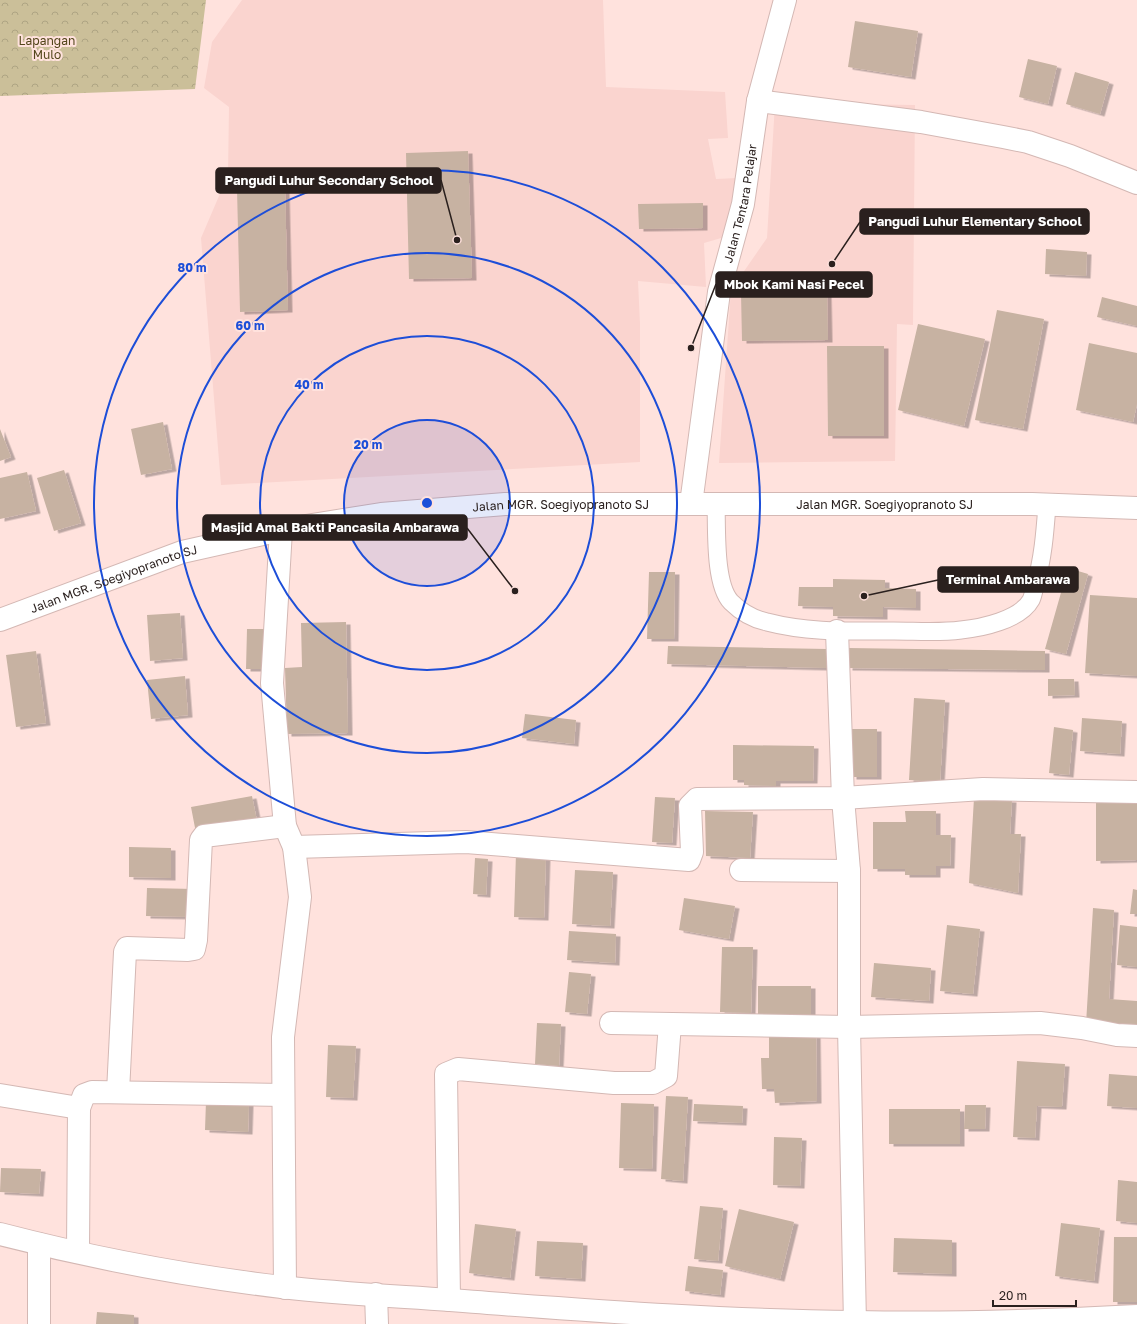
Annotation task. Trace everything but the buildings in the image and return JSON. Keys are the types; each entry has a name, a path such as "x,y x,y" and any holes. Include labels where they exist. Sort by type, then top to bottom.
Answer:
{"street":[{"name":"Jalan Tentara Pelajar","path":"691,504 719,292 743,204 758,101 785,0"},
{"path":"758,101 921,122 1028,142 1070,156 1137,183"},
{"name":"Jalan MGR. Soegiyopranoto SJ","path":"0,620 182,552 280,530 381,514 505,504 1048,505 1137,508"},
{"path":"280,530 272,683 286,826 294,847 300,897 283,1037 285,1288"},
{"path":"837,632 843,798 849,871 849,1027 855,1323"},
{"path":"294,847 466,842 689,860 692,852 690,806 697,799 843,798 983,789 1137,792"},
{"path":"118,1092 125,952 127,948 188,950 194,948 196,940 200,840 204,836 286,826"},
{"path":"741,870 849,871"},
{"path":"611,1023 849,1027 1040,1023 1082,1028 1117,1035 1137,1036"},
{"path":"449,1300 446,1074 458,1069 614,1083 653,1083 666,1076 670,1024"},
{"path":"78,1252 79,1108 84,1095 92,1092 118,1092 283,1095"},
{"path":"0,1095 79,1108"},
{"path":"0,1234 39,1244 205,1277 285,1288 449,1300 663,1315 855,1323 1027,1323 1137,1316"},
{"path":"39,1244 39,1324"},
{"path":"376,1294 377,1324"}],"lane":[{"path":"716,504 718,558 721,578 730,600 745,614 766,622 799,629 837,632 960,630 988,625 1014,616 1031,601 1042,550 1048,505"}],"shaded area":[{"path":"242,0 603,0 606,87 725,92 728,138 708,139 716,179 737,178 728,236 704,243 706,287 638,281 640,324 640,462 221,485 201,238 228,175 229,107 204,88 212,42"},
{"path":"775,103 915,105 913,325 897,324 895,461 719,463 731,290 767,238"}],"green space":[{"name":"Lapangan Mulo","path":"0,0 206,0 195,89 0,96"}],"place":[{"name":"Pangudi Luhur Secondary School","path":"457,240"},
{"name":"Pangudi Luhur Elementary School","path":"832,264"},
{"name":"Mbok Kami Nasi Pecel","path":"691,348"},
{"name":"Masjid Amal Bakti Pancasila Ambarawa","path":"515,591"},
{"name":"Terminal Ambarawa","path":"864,596"}]}
